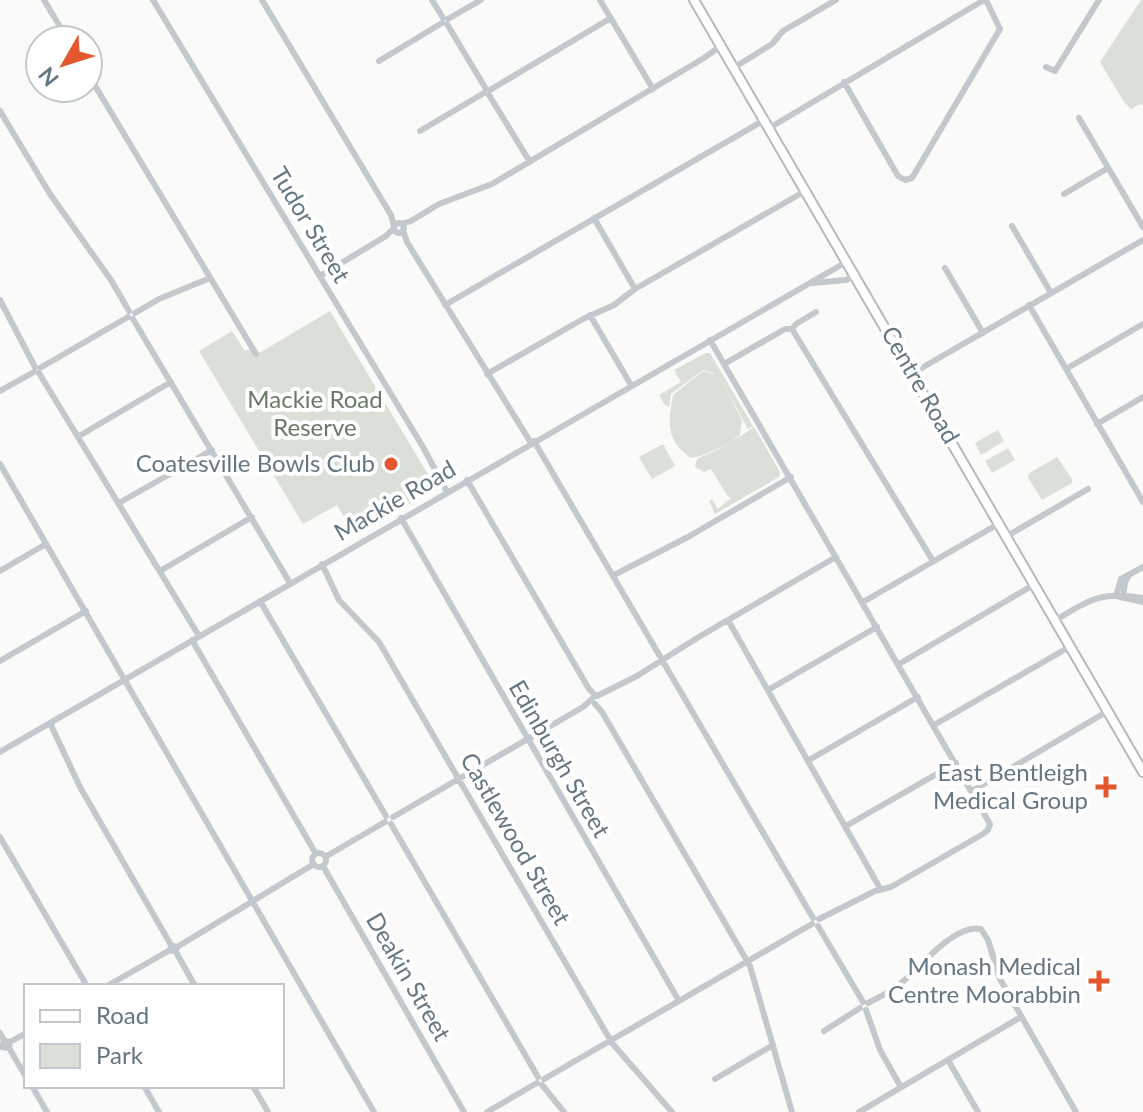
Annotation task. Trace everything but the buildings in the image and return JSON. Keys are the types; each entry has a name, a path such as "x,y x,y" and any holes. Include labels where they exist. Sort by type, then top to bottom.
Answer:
{"main road":[{"name":"Centre Road","path":"694,0 1143,772"}],"street":[{"path":"44,0 58,24"},
{"name":"Tudor Street","path":"153,0 449,491"},
{"path":"262,0 514,420 548,462 864,1006 880,1050 901,1087"},
{"path":"432,0 530,162"},
{"path":"379,61 481,0"},
{"path":"600,0 653,89"},
{"path":"735,67 772,44 783,31 836,0"},
{"path":"445,305 594,218 844,82 985,0 1000,24 1000,29 912,178 905,180 899,177 844,82"},
{"path":"1055,71 1099,0"},
{"path":"420,131 611,18"},
{"path":"320,276 439,204 492,184 723,47"},
{"path":"1046,67 1062,75"},
{"path":"104,101 256,354"},
{"path":"0,111 50,194 111,280 292,582"},
{"path":"1079,118 1143,227"},
{"path":"1064,194 1108,168"},
{"path":"487,374 590,315 614,305 635,289 807,190"},
{"path":"594,218 635,289"},
{"path":"1012,226 1051,293"},
{"path":"913,373 1143,240"},
{"name":"Mackie Road","path":"0,752 848,261"},
{"path":"945,268 983,333"},
{"name":"Mackie Road","path":"809,283 846,280 856,275"},
{"path":"0,391 159,299 210,278"},
{"path":"0,300 37,370 160,571 316,854 325,857 836,557"},
{"path":"1029,305 1143,502"},
{"path":"723,363 783,330 792,329 816,312"},
{"path":"590,315 631,385"},
{"path":"1066,369 1143,324"},
{"path":"792,329 933,561"},
{"path":"487,1112 816,922 890,888 987,831 990,824 710,340"},
{"path":"79,436 171,382"},
{"path":"1097,424 1143,397"},
{"path":"119,503 212,450"},
{"path":"0,464 4,479 86,611 374,1112"},
{"path":"614,575 688,537 791,477"},
{"path":"467,480 747,961 792,1112"},
{"path":"1135,487 1143,482"},
{"path":"1007,536 1088,489"},
{"path":"160,571 252,517"},
{"name":"Edinburgh Street","path":"400,519 679,1001"},
{"path":"863,602 1000,523"},
{"path":"0,571 46,544"},
{"name":"Castlewood Street","path":"320,565 339,600 379,642 611,1040 672,1112"},
{"path":"1121,596 1119,581 1143,567"},
{"path":"899,664 1035,584"},
{"path":"1056,620 1094,598 1121,596 1143,600"},
{"path":"262,600 540,1081 564,1112"},
{"path":"0,661 86,611"},
{"path":"728,620 881,890"},
{"path":"768,690 877,627"},
{"path":"934,725 1071,646"},
{"path":"809,760 918,697"},
{"path":"972,791 1108,711"},
{"path":"50,723 80,787 194,984"},
{"path":"846,826 956,763"},
{"path":"0,837 86,984"},
{"path":"314,864 316,854"},
{"path":"314,864 323,866 325,857"},
{"path":"111,984 314,864"},
{"name":"Deakin Street","path":"323,866 464,1110"},
{"path":"824,1031 898,985 944,943 974,928 985,933 1000,979 1076,1112"},
{"path":"859,1112 1021,1017"},
{"path":"24,1034 4,1043 24,1074"},
{"path":"715,1079 773,1045"},
{"path":"948,1060 978,1112"},
{"path":"33,1088 47,1112"},
{"path":"145,1088 159,1112"},
{"path":"254,1088 268,1112"},
{"path":"874,1103 879,1112"}],"green space":[{"path":"1141,0 1143,105 1131,109 1100,62"},
{"name":"Mackie Road Reserve","path":"330,311 435,486 434,490 355,535 337,505 303,524 199,351 232,331 245,351 249,349 254,356"},
{"path":"710,353 753,426 748,429 719,376 742,420 740,435 730,443 754,427 780,472 779,477 715,514 709,501 712,499 718,509 731,498 711,469 704,472 695,467 697,459 730,444 691,458 673,437 670,414 673,395 703,371 718,375 703,370 671,394 669,407 659,395 681,382 674,370"},
{"path":"998,430 1004,441 981,455 975,443"},
{"path":"663,444 675,466 652,479 639,457"},
{"path":"1008,448 1015,460 992,473 985,461"},
{"path":"1057,457 1072,483 1042,500 1028,474"}],"place":[{"name":"Coatesville Bowls Club","path":"391,464"},
{"name":"East Bentleigh Medical Group","path":"1106,787"},
{"name":"Monash Medical Centre Moorabbin","path":"1099,981"}]}
